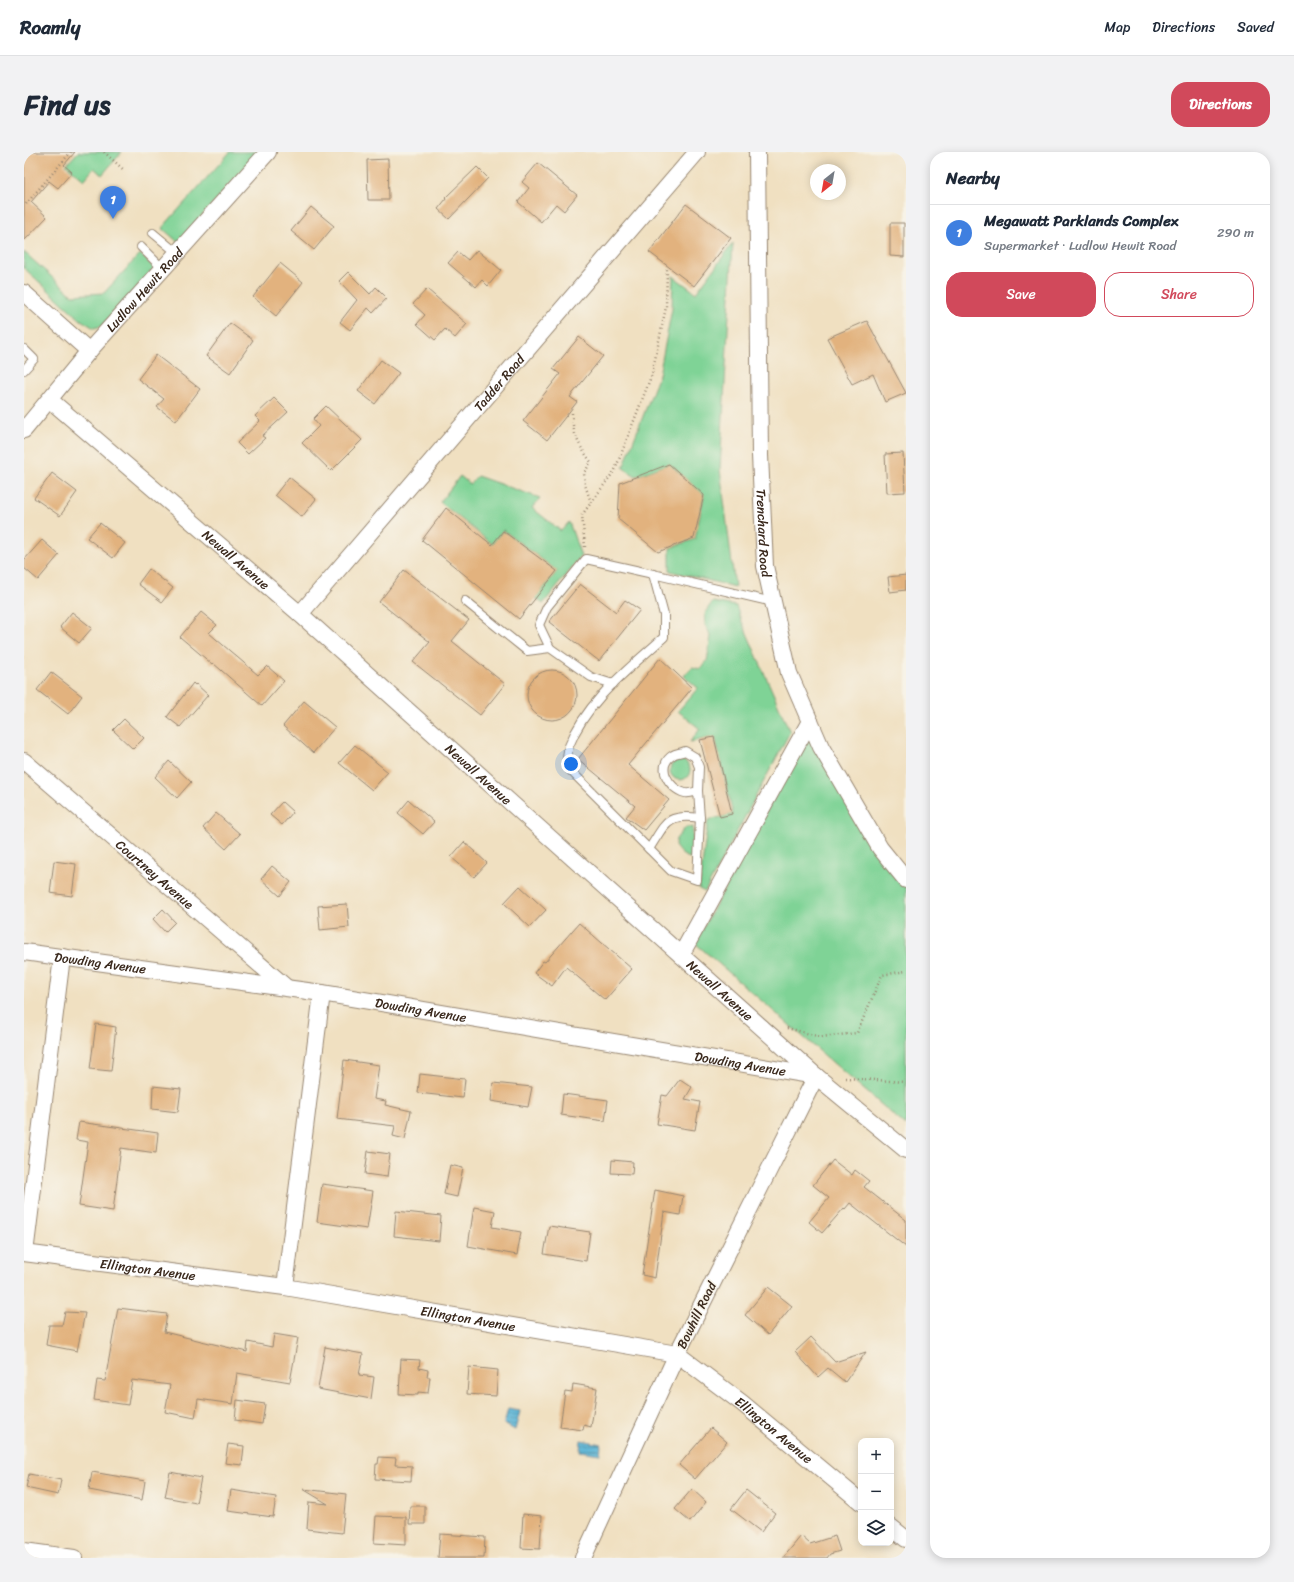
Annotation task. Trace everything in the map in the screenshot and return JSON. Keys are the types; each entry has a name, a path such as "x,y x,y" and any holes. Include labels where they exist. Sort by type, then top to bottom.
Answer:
{"street":[{"name":"Ludlow Hewit Road","path":"24,429 50,400 89,351 268,152"},
{"name":"Tadder Road","path":"300,614 697,152"},
{"name":"Trenchard Road","path":"757,152 760,455 765,566 789,673 821,747 880,848 906,880"},
{"path":"24,293 89,351"},
{"name":"Newall Avenue","path":"50,400 300,614 816,1076 906,1150"},
{"path":"681,955 810,721"},
{"name":"Courtney Avenue","path":"24,761 286,988"},
{"name":"Dowding Avenue","path":"24,952 322,992 816,1076"},
{"path":"25,1253 62,957"},
{"path":"285,1287 322,992"},
{"name":"Bowhill Road","path":"583,1558 677,1354 816,1076"},
{"name":"Ellington Avenue","path":"25,1253 285,1287 677,1354 742,1403 858,1500"},
{"path":"894,1530 906,1540"},
{"path":"24,1551 74,1558"}],"lane":[{"path":"153,233 177,253"},
{"path":"141,247 163,269"},
{"path":"24,349 34,358 24,370"},
{"path":"613,684 591,677 550,648 539,625 547,607 586,559 773,602"},
{"path":"653,574 664,615 664,637 613,684 591,707 569,746 567,767 671,871 697,880 700,818 698,791 699,768 695,757 685,751 672,756 665,764 664,772 669,784 686,793 698,791"},
{"path":"465,601 527,651 550,648"},
{"path":"649,849 666,823 676,816 700,818"}],"path":[{"path":"26,204 71,152"},
{"path":"104,152 124,170"},
{"path":"586,559 582,515 615,470 652,374 666,307 667,269"},
{"path":"572,413 572,427 582,450 591,462 584,473 585,485 591,502"},
{"path":"784,1027 821,1036 857,1033 882,975 906,971"},
{"path":"816,1076 906,1082"}],"green space":[{"path":"78,152 122,152 102,175 94,168 84,180 66,165"},
{"path":"230,152 259,152 178,242 162,228"},
{"path":"733,243 720,469 735,587 670,571 670,548 695,539 704,495 669,464 636,476 623,468 659,375 672,309 673,276 696,293"},
{"path":"24,252 72,295 104,293 140,254 154,268 102,326 94,328 81,320 24,268"},
{"path":"460,476 470,484 477,476 540,498 532,508 561,531 569,522 581,556 543,604 536,598 557,571 503,530 492,544 440,502"},
{"path":"713,602 736,606 790,732 705,892 699,889 708,820 733,814 715,737 690,742 700,729 678,711 698,688 684,676 692,667 700,669 707,661 711,636 704,619 706,611"},
{"path":"810,731 906,884 906,1126 695,943"},
{"path":"680,760 687,763 690,770 687,777 680,780 673,777 670,770 673,763"},
{"path":"686,827 693,827 692,858 686,857 678,851 675,846 676,839"}],"water":[{"path":"508,1409 520,1411 515,1430 504,1424"},
{"path":"581,1440 601,1444 600,1454 580,1451"}],"building":[{"path":"24,152 75,152 64,165 72,172 58,188 49,181 31,202 47,217 24,241"},
{"path":"388,159 389,200 368,200 367,160"},
{"path":"538,163 577,195 564,211 556,204 541,222 518,202 529,188 522,182"},
{"path":"477,167 488,178 449,219 438,209 446,199 445,198"},
{"path":"686,204 731,238 694,286 649,252"},
{"path":"311,207 334,226 314,250 291,231"},
{"path":"890,223 904,223 904,257 890,256"},
{"path":"477,250 501,270 488,286 482,280 476,287 448,263 458,252 468,260"},
{"path":"280,263 303,282 276,316 253,297"},
{"path":"348,272 370,294 376,287 387,298 373,313 368,308 350,330 340,322 357,300 339,281"},
{"path":"427,289 467,324 455,338 445,329 435,340 417,324 425,315 413,304"},
{"path":"867,321 906,393 885,402 873,374 852,384 827,338"},
{"path":"230,323 253,340 230,373 206,356"},
{"path":"579,337 603,356 570,397 577,402 547,440 523,421 560,374 553,369"},
{"path":"156,355 200,389 176,421 157,407 164,399 138,379"},
{"path":"381,360 399,373 375,404 358,391"},
{"path":"274,398 288,412 262,436 265,438 248,454 237,443 260,421 255,416"},
{"path":"326,406 362,440 331,471 302,443 319,426 313,419"},
{"path":"903,453 905,492 887,493 885,454"},
{"path":"669,464 704,495 694,538 658,552 618,519 620,483"},
{"path":"52,473 77,492 60,516 34,498"},
{"path":"289,477 316,499 302,517 275,495"},
{"path":"446,508 492,545 503,531 557,571 519,619 422,540"},
{"path":"100,523 125,543 113,558 87,538"},
{"path":"42,540 59,555 38,580 24,568 24,560"},
{"path":"149,569 173,588 162,602 138,584"},
{"path":"404,570 469,620 452,641 505,684 480,715 413,662 430,642 379,602"},
{"path":"906,575 906,590 890,592 888,577"},
{"path":"580,584 616,612 625,600 640,610 599,661 549,622"},
{"path":"72,612 92,628 79,643 60,627"},
{"path":"201,612 217,625 209,633 258,675 267,666 284,681 262,706 213,663 212,664 180,637"},
{"path":"660,658 692,688 628,765 669,800 644,830 626,817 635,806 578,759"},
{"path":"552,670 566,674 573,681 577,695 573,709 566,716 552,720 538,716 531,709 527,695 531,681 538,674"},
{"path":"51,672 82,696 68,714 37,690"},
{"path":"193,683 208,695 180,727 167,717"},
{"path":"304,701 335,727 313,753 283,726"},
{"path":"124,719 144,738 133,749 113,730"},
{"path":"714,737 732,814 720,817 700,740"},
{"path":"355,745 388,772 372,790 339,763"},
{"path":"169,761 191,782 177,798 155,777"},
{"path":"409,800 434,822 423,834 398,813"},
{"path":"282,802 293,812 282,825 270,815"},
{"path":"216,813 240,834 226,849 203,828"},
{"path":"464,842 487,863 474,877 451,857"},
{"path":"54,861 76,864 72,896 50,893"},
{"path":"272,866 291,882 280,896 261,879"},
{"path":"520,886 546,910 530,927 504,903"},
{"path":"347,904 349,927 320,930 318,906"},
{"path":"163,909 175,922 165,932 153,919"},
{"path":"579,923 632,969 605,1000 566,967 552,986 534,973 543,961 545,962"},
{"path":"96,1024 116,1027 111,1071 90,1069"},
{"path":"344,1060 379,1065 374,1099 386,1101 385,1105 411,1111 405,1139 393,1136 395,1126 337,1119"},
{"path":"420,1074 465,1079 463,1098 418,1093"},
{"path":"680,1079 692,1087 685,1099 700,1102 695,1130 657,1124 662,1095 667,1096"},
{"path":"493,1083 532,1087 528,1107 491,1101"},
{"path":"153,1086 181,1089 178,1112 152,1109"},
{"path":"563,1094 608,1100 605,1121 561,1115"},
{"path":"79,1122 158,1133 156,1153 121,1148 113,1211 79,1206 88,1142 76,1140"},
{"path":"368,1151 390,1154 387,1177 365,1174"},
{"path":"612,1160 633,1162 632,1174 611,1173"},
{"path":"833,1160 852,1175 855,1170 869,1181 864,1187 906,1220 906,1247 850,1203 822,1233 809,1222 829,1198 813,1185"},
{"path":"450,1165 463,1168 457,1197 444,1194"},
{"path":"322,1184 373,1191 367,1229 317,1222"},
{"path":"655,1190 683,1196 680,1215 664,1212 655,1278 642,1275"},
{"path":"474,1207 495,1211 492,1227 521,1232 517,1255 468,1246"},
{"path":"396,1211 441,1216 439,1241 394,1236"},
{"path":"549,1226 590,1232 586,1261 544,1254"},
{"path":"768,1287 792,1306 768,1335 745,1315"},
{"path":"118,1308 167,1314 164,1332 247,1352 248,1342 272,1347 274,1334 298,1338 290,1382 237,1373 233,1404 198,1399 195,1418 165,1412 170,1385 132,1380 128,1405 94,1400 97,1380 105,1381"},
{"path":"65,1312 85,1313 77,1351 46,1345 49,1325 62,1325"},
{"path":"811,1337 835,1362 866,1352 845,1382 828,1368 818,1377 795,1352"},
{"path":"325,1347 363,1354 359,1375 374,1377 371,1399 318,1389"},
{"path":"401,1359 420,1360 419,1368 428,1370 427,1377 430,1377 428,1393 418,1392 418,1395 399,1394"},
{"path":"469,1367 498,1370 496,1396 467,1394"},
{"path":"573,1384 597,1388 591,1427 584,1425 583,1430 560,1427 565,1391 572,1392"},
{"path":"237,1400 265,1404 262,1424 235,1420"},
{"path":"711,1428 727,1442 695,1479 679,1465"},
{"path":"228,1444 244,1446 242,1465 225,1463"},
{"path":"379,1457 396,1458 395,1465 412,1466 411,1481 375,1479 376,1464 378,1464"},
{"path":"92,1472 145,1481 142,1500 89,1490"},
{"path":"170,1472 201,1478 196,1503 165,1497"},
{"path":"29,1474 61,1480 58,1495 26,1488"},
{"path":"303,1489 346,1494 342,1533 307,1529 309,1502 328,1504"},
{"path":"692,1489 706,1502 690,1522 675,1509"},
{"path":"231,1490 276,1497 273,1517 228,1511"},
{"path":"746,1490 775,1513 761,1532 731,1509"},
{"path":"410,1506 425,1506 425,1524 409,1524"},
{"path":"523,1514 542,1516 540,1549 521,1548"},
{"path":"376,1516 406,1517 406,1545 374,1543"},
{"path":"440,1534 485,1537 484,1558 438,1558"},
{"path":"801,1536 810,1544 835,1536 840,1551 830,1554 827,1558 783,1558"}],"place":[{"name":"Megawatt Parklands Complex","path":"113,219"}]}
